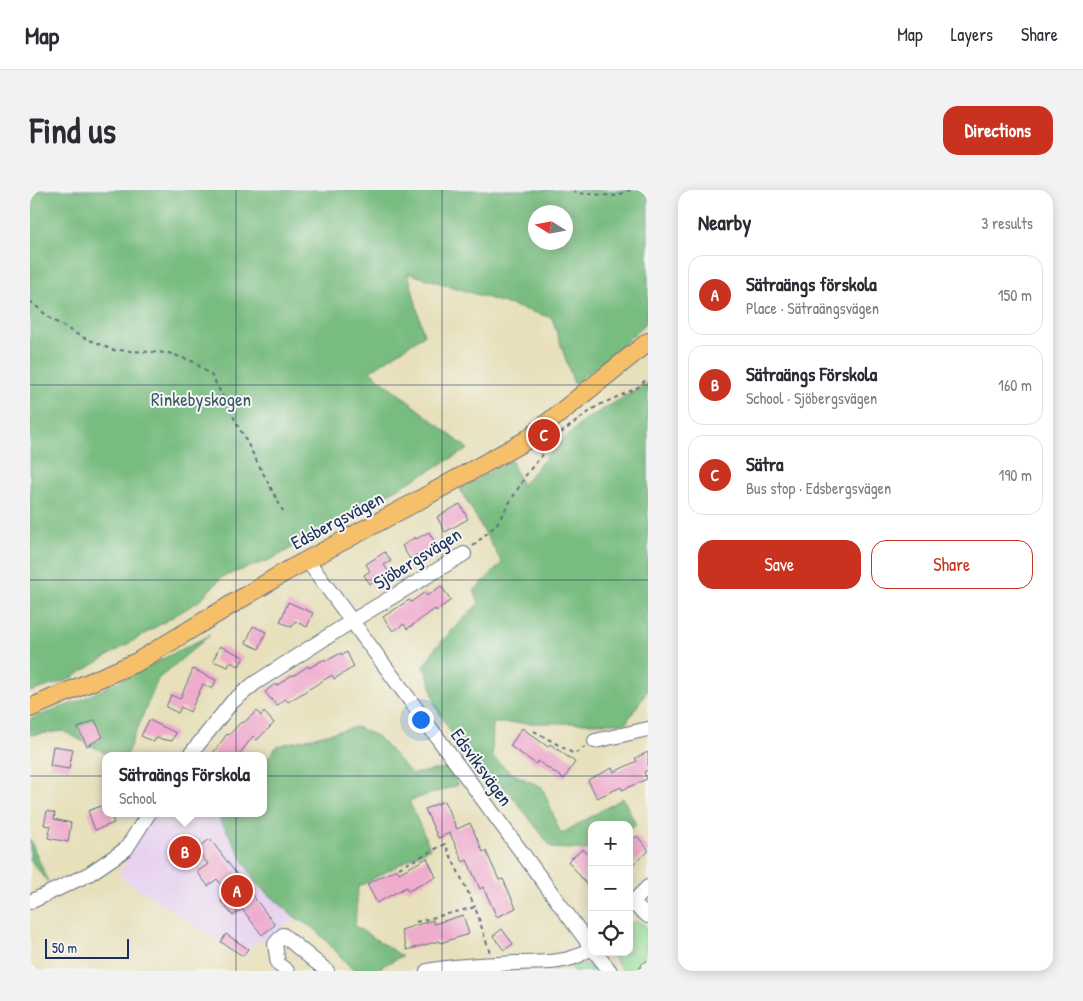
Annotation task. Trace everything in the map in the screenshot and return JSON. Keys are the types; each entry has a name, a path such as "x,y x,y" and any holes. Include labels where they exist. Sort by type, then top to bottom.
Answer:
{"main road":[{"name":"Edsbergsvägen","path":"30,708 137,662 285,572 526,441 648,342"}],"street":[{"name":"Sjöbergsvägen","path":"192,752 232,702 255,683 352,621 464,554"},
{"name":"Edsviksvägen","path":"307,560 588,939"},
{"path":"595,740 648,729"},
{"path":"30,902 89,874 126,849 146,817"},
{"path":"633,902 648,887"},
{"path":"633,905 648,916"},
{"path":"287,971 278,964 275,944 284,935 327,971"},
{"path":"427,971 494,964 545,963 565,960 576,957 588,944"},
{"path":"598,956 610,971"}],"path":[{"path":"574,190 576,193 616,196 630,190"},
{"path":"30,301 51,319 80,336 113,350 169,353 194,362 212,376 283,511"},
{"name":"Sjöbergsvägen","path":"464,554 496,525 528,472 562,432 597,406 637,388 648,378"},
{"path":"534,731 574,754 595,740"},
{"path":"399,868 445,844 475,907 494,964"},
{"path":"416,922 475,907"}],"shaded area":[{"path":"151,817 214,817 226,829 256,883 296,918 269,938 259,940 243,956 118,876"}],"green space":[{"name":"Rinkebyskogen","path":"30,190 648,190 648,321 615,352 574,384 552,318 408,273 424,335 370,371 468,449 272,559 222,577 199,601 68,680 30,692"},
{"path":"648,383 648,690 626,723 493,723 492,757 511,773 542,787 561,834 623,798 636,825 633,827 633,821 588,821 588,850 552,848 509,792 467,759 436,707 424,666 436,647 479,603 474,591 502,563 460,489 511,460 522,485 551,452 583,421"},
{"path":"210,635 158,679 128,752 103,752 63,731 30,735 30,719 79,701"},
{"path":"356,727 377,736 412,774 447,768 458,785 409,801 430,848 358,887 355,926 402,956 373,971 354,971 315,929 296,918 256,883 219,820 221,817 267,817 267,759 277,746"},
{"path":"30,839 48,882 30,860"},
{"path":"633,922 637,922 647,928 646,950 641,971 623,971 613,956 633,956"},
{"path":"586,964 596,971 573,971 571,965"}],"building":[{"path":"460,504 468,519 445,532 437,517"},
{"path":"429,532 436,545 421,555 420,553 410,559 402,546 415,537 416,539"},
{"path":"385,552 391,561 384,565 389,572 370,584 364,575 370,571 366,564"},
{"path":"441,586 451,600 407,629 404,624 393,631 383,617 409,600 411,602 425,592 427,596"},
{"path":"288,602 313,613 307,627 295,621 292,627 280,622"},
{"path":"253,626 266,632 259,649 246,643"},
{"path":"220,646 244,657 239,666 230,662 228,667 213,661"},
{"path":"347,652 354,667 334,679 332,675 288,702 285,699 277,706 265,692 275,684 276,686 308,666 309,668 325,659 326,661"},
{"path":"193,669 216,680 212,689 203,684 190,712 181,707 178,713 166,707 171,695 180,699"},
{"path":"257,711 261,716 264,712 274,723 257,740 253,736 241,752 214,752 227,734 229,735 241,722 243,723"},
{"path":"95,720 103,737 87,746 78,728"},
{"path":"149,720 176,733 172,741 156,738 154,742 141,736"},
{"path":"522,728 548,747 550,744 575,762 564,779 538,761 536,764 510,746"},
{"path":"53,746 73,749 69,769 50,766"},
{"path":"648,752 648,770 644,772 647,779 622,790 621,787 597,798 588,780 612,768 614,772 637,761 635,758"},
{"path":"444,801 457,829 470,823 483,852 486,851 499,880 503,879 516,908 497,917 483,887 480,889 467,860 463,862 450,833 438,838 425,809"},
{"path":"102,806 102,817 112,817 114,823 95,830 88,811"},
{"path":"47,811 55,813 54,819 71,823 68,842 48,838 51,826 44,825"},
{"path":"637,836 648,849 648,852 633,864 633,839"},
{"path":"210,839 275,925 262,935 242,909 233,916 221,901 229,895 217,879 208,886 197,872 208,864 196,849"},
{"path":"583,849 588,855 588,886 568,861"},
{"path":"427,858 436,877 408,891 406,887 377,903 367,884 397,869 399,873"},
{"path":"463,915 469,934 407,950 401,930 433,920 434,924"},
{"path":"502,929 513,944 504,950 493,936"},
{"path":"226,934 248,949 243,956 221,942"}],"place":[{"name":"Sätra","path":"544,435"},
{"name":"Sätraängs Förskola","path":"185,852"},
{"name":"Sätraängs förskola","path":"237,891"}]}
